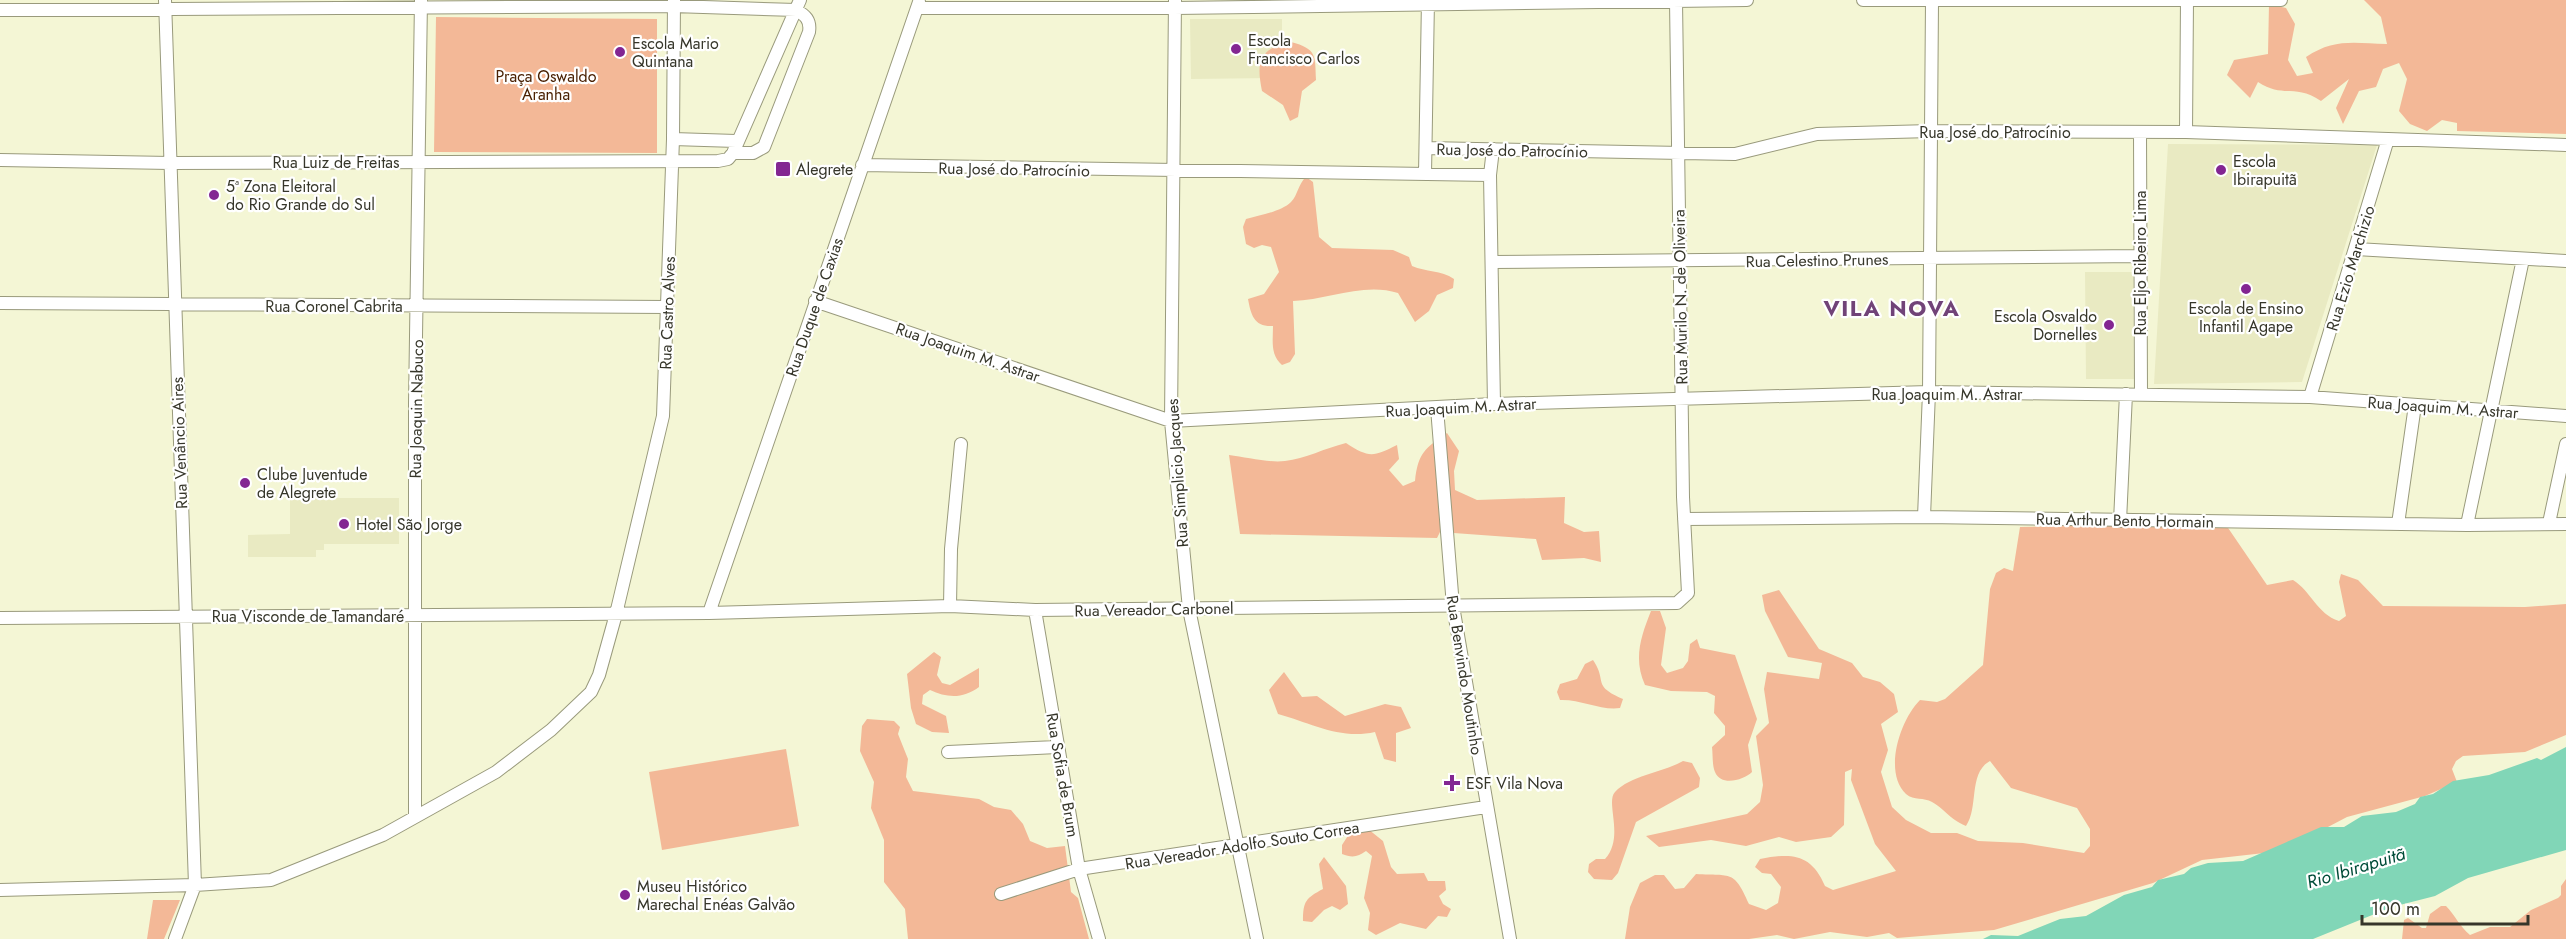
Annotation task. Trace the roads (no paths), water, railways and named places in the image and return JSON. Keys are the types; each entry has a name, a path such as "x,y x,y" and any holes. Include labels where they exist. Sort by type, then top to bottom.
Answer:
{"street":[{"path":"918,4 1747,0"},
{"path":"1863,0 2281,0"},
{"path":"2186,132 2187,0"},
{"name":"Rua Murilo N. de Oliveira","path":"1676,1 1681,400 1688,593"},
{"path":"1924,517 1929,392 1932,1"},
{"path":"1425,174 1428,2"},
{"path":"0,10 165,5 673,3 798,5"},
{"name":"Rua Castro Alves","path":"0,890 195,885 271,880 383,836 496,772 551,730 591,692 599,675 616,614 663,416 673,139 673,3"},
{"name":"Rua Joaquin Nabuco","path":"415,817 414,615 420,4"},
{"name":"Rua Duque de Caxias","path":"709,613 918,4"},
{"name":"Rua Simplicio Jacques","path":"1175,4 1171,421 1189,609 1257,939"},
{"name":"Rua Venâncio Aires","path":"165,5 195,885"},
{"path":"673,139 735,147 753,153 764,147 809,32 810,23 798,5"},
{"path":"735,147 798,5"},
{"name":"Rua José do Patrocínio","path":"1426,148 1735,154 1817,134 1930,131 2186,132 2566,145"},
{"name":"Rua Eljo Ribeiro Lima","path":"2140,133 2141,394"},
{"name":"Rua Ezio Marchizio","path":"2310,397 2388,139"},
{"name":"Rua Luiz de Freitas","path":"0,160 718,161 728,159 735,147"},
{"path":"1493,149 1490,175 1494,404"},
{"name":"Rua José do Patrocínio","path":"862,165 1173,172 1490,175"},
{"path":"2356,249 2566,261"},
{"name":"Rua Celestino Prunes","path":"1493,262 2140,256"},
{"path":"2467,525 2523,259"},
{"name":"Rua Joaquim M. Astrar","path":"815,301 1171,421 1494,404 1929,392 2310,397 2566,416"},
{"name":"Rua Coronel Cabrita","path":"0,303 667,307"},
{"path":"2120,520 2126,394"},
{"path":"2398,524 2415,405"},
{"name":"Rua Benvindo Moutinho","path":"1437,408 1453,606 1510,939"},
{"path":"950,606 951,549 961,444"},
{"path":"2549,523 2566,444"},
{"name":"Rua Arthur Bento Hormain","path":"1684,519 1924,517 2467,525 2566,524"},
{"name":"Rua Vereador Carbonel","path":"616,614 950,606 1035,610 1661,605 1677,603 1688,593"},
{"name":"Rua Sofia de Brum","path":"1035,610 1080,869 1099,939"},
{"name":"Rua Visconde de Tamandaré","path":"0,618 616,614"},
{"path":"948,752 1057,747"},
{"name":"Rua Vereador Adolfo Souto Correa","path":"1001,894 1080,869 1238,847 1486,807"},
{"path":"175,939 195,885"}],"water":[{"name":"Rio Ibirapuitã","path":"2566,747 2566,850 2468,878 2435,896 2392,907 2313,939 1983,939 1991,935 2018,936 2060,919 2086,916 2124,895 2152,887 2158,880 2184,874 2191,868 2208,863 2243,861 2321,827 2344,827 2362,816 2396,812 2415,804 2420,797 2433,794 2453,781 2489,775 2537,758 2541,760"}],"place":[{"name":"Escola Francisco Carlos","path":"1236,49"},
{"name":"Escola Mario Quintana","path":"620,52"},
{"name":"Alegrete","path":"783,169"},
{"name":"Escola Ibirapuitã","path":"2221,170"},
{"name":"5ª Zona Eleitoral do Rio Grande do Sul","path":"214,195"},
{"name":"Escola de Ensino Infantil Agape","path":"2246,289"},
{"name":"Escola Osvaldo Dornelles","path":"2109,325"},
{"name":"Clube Juventude de Alegrete","path":"245,483"},
{"name":"Hotel São Jorge","path":"344,524"},
{"name":"ESF Vila Nova","path":"1452,783"},
{"name":"Museu Histórico Marechal Enéas Galvão","path":"625,895"}],"district":[{"name":"VILA NOVA","path":"1892,308"}],"park label":[{"name":"Praça Oswaldo Aranha","path":"546,85"}]}
